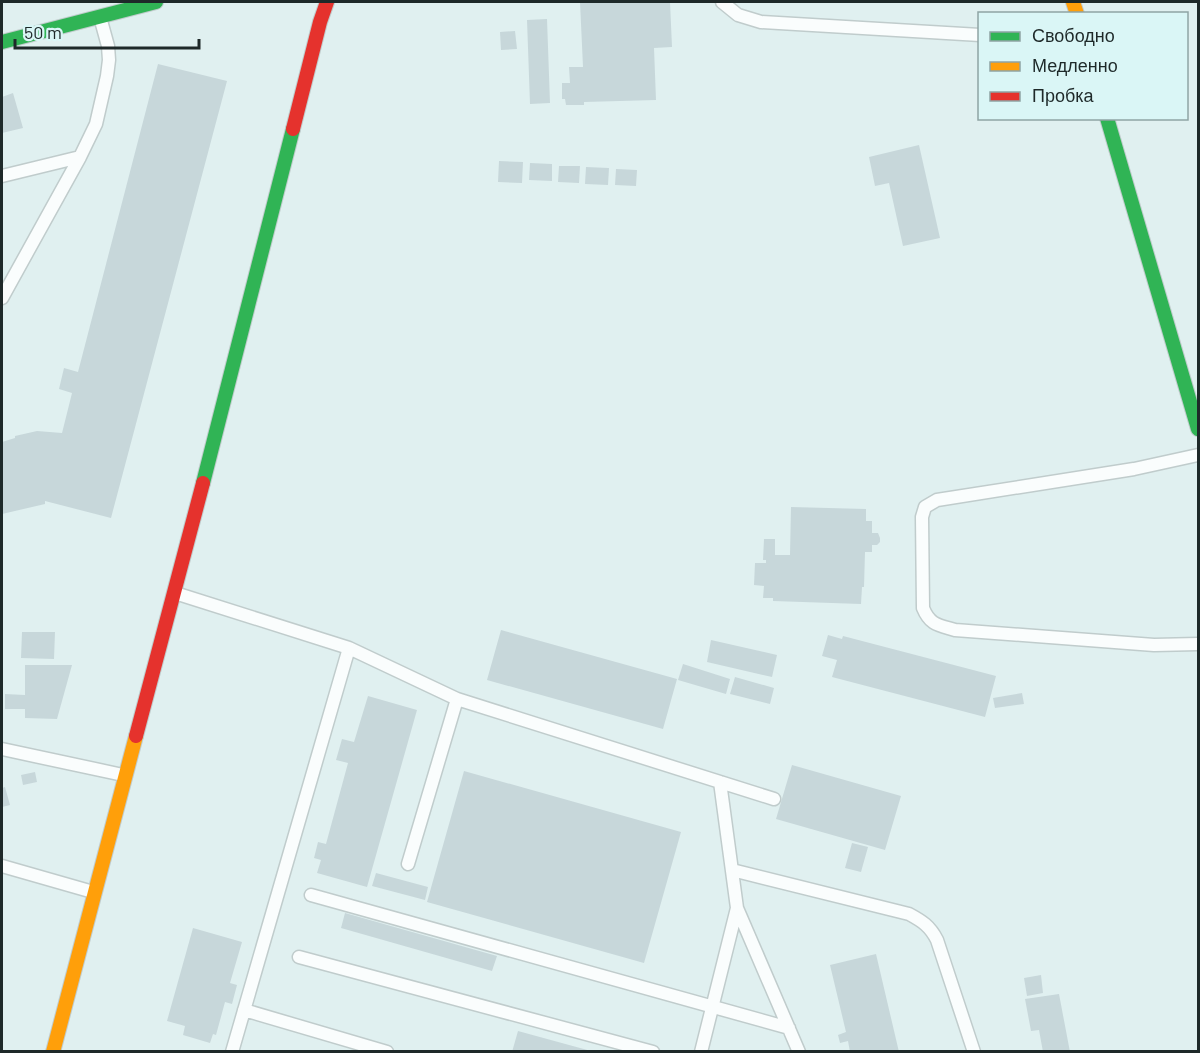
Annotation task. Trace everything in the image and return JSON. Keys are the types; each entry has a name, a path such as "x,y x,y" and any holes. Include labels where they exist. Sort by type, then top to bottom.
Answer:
{"street":[{"path":"2,42 156,2"},
{"path":"53,1052 327,2"},
{"path":"1108,120 1198,429"}],"lane":[{"path":"722,2 738,15 761,22 978,35"},
{"path":"2,298 96,124 109,60 108,46 100,16"},
{"path":"2,176 80,157"},
{"path":"1198,455 1134,469 938,500 925,507 922,517 923,608 927,617 936,625 955,630 1154,645 1198,644"},
{"path":"174,592 349,648 457,699 774,799"},
{"path":"232,1052 349,648"},
{"path":"408,864 457,699"},
{"path":"2,749 126,776"},
{"path":"720,782 737,908 799,1052"},
{"path":"2,867 95,892"},
{"path":"732,870 909,914 924,921 937,940 974,1052"},
{"path":"311,895 789,1028"},
{"path":"701,1052 737,908"},
{"path":"300,957 653,1052"},
{"path":"244,1010 387,1052"}],"building":[{"path":"580,2 670,2 672,47 654,48 656,100 584,102 584,105 566,105 565,99 562,99 562,83 570,83 569,67 583,67"},
{"path":"547,19 550,103 530,104 527,20"},
{"path":"515,31 517,49 501,50 500,32"},
{"path":"158,64 227,81 111,518 45,501 45,504 2,514 2,442 15,438 15,436 37,431 62,433 72,393 59,389 64,368 78,372"},
{"path":"13,93 23,128 2,133 2,97"},
{"path":"919,145 940,238 903,246 889,183 875,186 869,157"},
{"path":"499,161 523,162 522,183 498,182"},
{"path":"530,163 552,164 552,181 529,180"},
{"path":"559,166 580,166 579,183 558,182"},
{"path":"586,167 609,168 608,185 585,184"},
{"path":"616,169 637,170 636,186 615,185"},
{"path":"791,507 866,509 866,521 872,521 872,533 878,533 880,542 872,545 872,552 865,552 861,604 773,601 773,598 763,598 764,586 754,585 755,563 766,563 766,560 763,560 764,539 775,539 775,555 790,555"},
{"path":"501,630 677,679 663,729 487,680"},
{"path":"22,632 55,632 54,659 21,658"},
{"path":"828,635 842,639 843,636 996,676 985,717 832,677 837,660 822,656"},
{"path":"711,640 777,655 772,677 707,662"},
{"path":"683,664 730,679 726,694 678,680"},
{"path":"25,665 72,665 57,719 25,718 25,709 5,709 5,694 25,695"},
{"path":"735,677 774,688 770,704 730,694"},
{"path":"1022,693 1024,704 995,708 993,698"},
{"path":"368,696 417,710 367,887 317,873 321,860 314,858 318,842 326,844 348,763 336,760 342,739 354,742"},
{"path":"792,765 901,796 885,850 776,819"},
{"path":"464,771 681,832 644,963 427,902"},
{"path":"35,772 37,782 23,785 21,775"},
{"path":"5,787 10,805 2,807 2,788"},
{"path":"852,843 868,847 861,872 845,868"},
{"path":"376,873 428,887 425,900 372,886"},
{"path":"345,913 497,956 492,971 341,928"},
{"path":"193,928 242,942 230,983 237,985 232,1004 225,1002 216,1035 213,1034 210,1043 183,1035 185,1026 167,1021"},
{"path":"876,954 899,1052 850,1052 848,1041 840,1043 838,1035 846,1032 830,965"},
{"path":"1041,975 1043,993 1027,996 1024,978"},
{"path":"1059,994 1070,1052 1043,1052 1039,1030 1031,1031 1025,999"},
{"path":"518,1031 591,1051 591,1052 512,1052"}],"traffic: fast":[{"path":"2,42 156,2"},
{"path":"1108,120 1198,429"},
{"path":"203,483 293,129"}],"traffic: slow":[{"path":"1073,2 1076,12"},
{"path":"53,1052 136,736"}],"traffic: jam":[{"path":"293,129 327,2"},
{"path":"136,736 203,483"}]}
